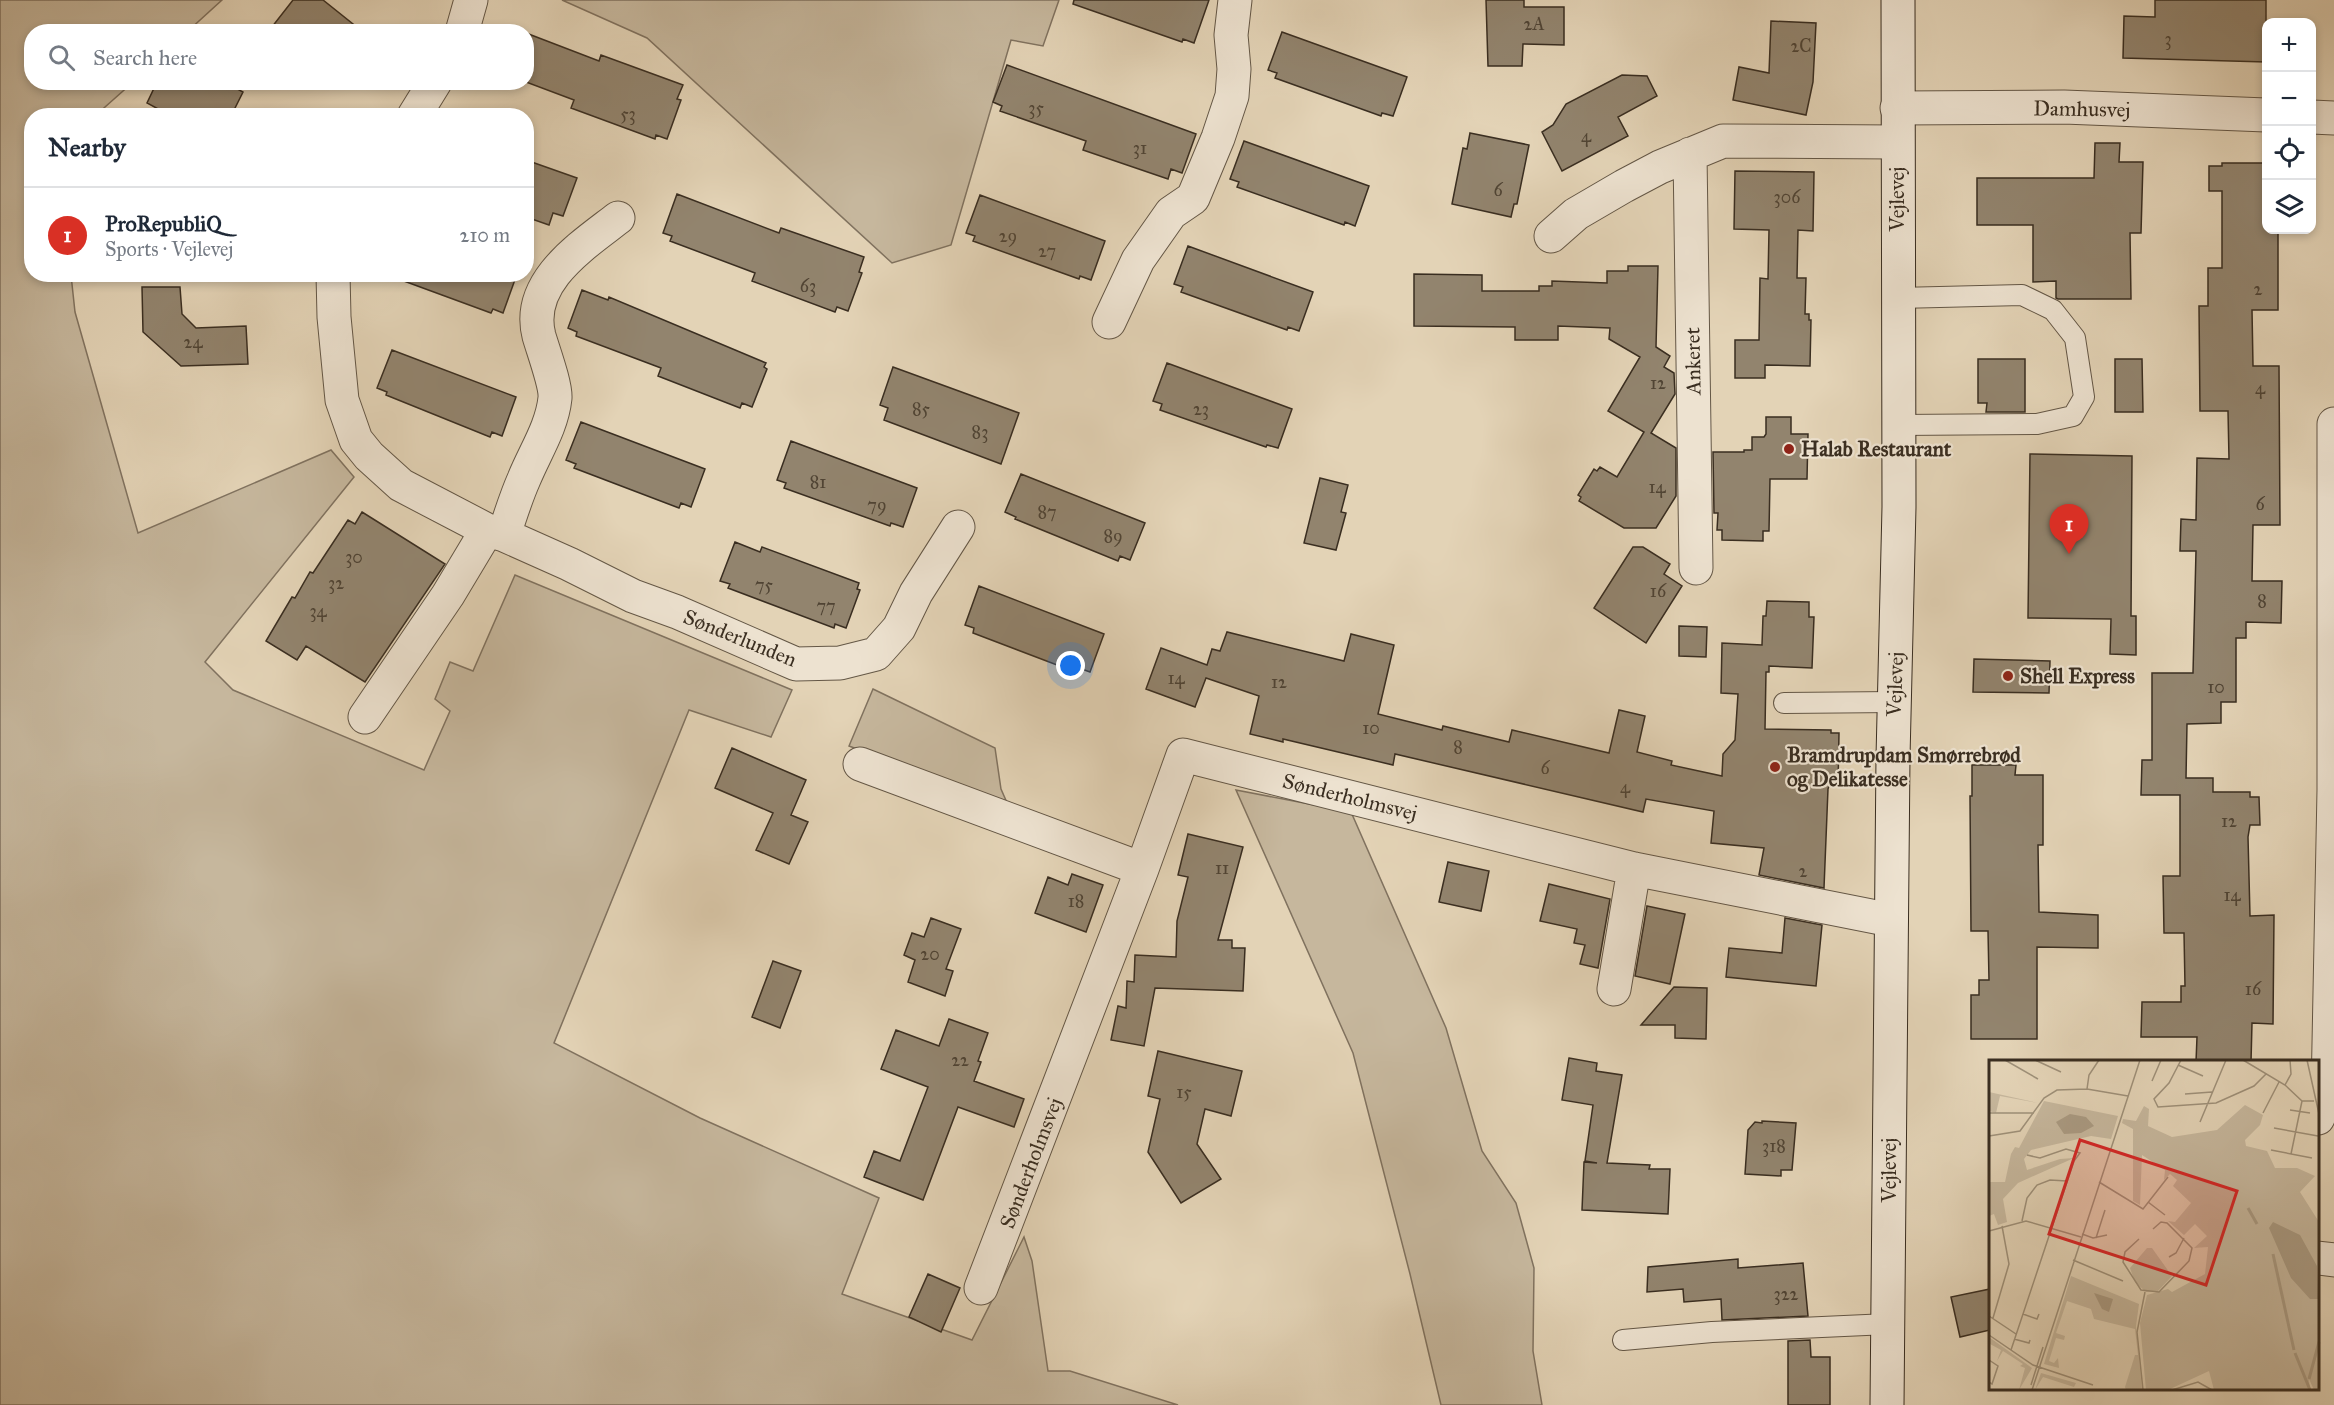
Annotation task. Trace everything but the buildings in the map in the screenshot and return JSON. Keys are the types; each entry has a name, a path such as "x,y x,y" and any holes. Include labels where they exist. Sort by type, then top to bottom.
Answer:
{"street":[{"path":"464,24 471,0"},
{"path":"1109,322 1138,260 1171,213 1193,198 1218,138 1232,96 1234,69 1231,35 1235,0"},
{"name":"Vejlevej","path":"1887,1405 1891,920 1899,424 1898,0"},
{"path":"419,108 430,90"},
{"name":"Damhusvej","path":"1897,108 2064,107 2262,115"},
{"path":"2316,117 2334,118"},
{"path":"1551,236 1576,214 1660,167 1723,141 1897,142"},
{"name":"Ankeret","path":"1690,154 1696,568"},
{"path":"365,717 448,595 495,533 524,479 550,423 556,396 538,330 539,301 553,276 571,256 618,218"},
{"name":"Sønderlunden","path":"333,282 342,400 356,440 369,456 401,485 495,533 569,564 633,596 677,612 796,664 840,663 876,654 899,628 916,592 958,527"},
{"path":"2319,1116 2328,1094 2334,790 2334,424"},
{"name":"Sønderholmsvej","path":"981,1288 1142,869 1183,755 1634,869 1891,920"},
{"path":"860,764 1142,869"},
{"path":"1614,989 1634,869"},
{"path":"2319,1258 2334,1260"}],"lane":[{"path":"1898,298 2022,295 2053,310 2075,338 2084,397 2073,416 2037,424 1899,424"},
{"path":"1784,703 1894,702"},
{"path":"1623,1340 1712,1332 1888,1324"}],"shaded area":[{"path":"0,0 222,0 196,24 24,24 24,90 124,90 104,108 24,108 24,282 72,282 75,312 138,533 331,450 354,477 205,662 233,690 424,770 450,711 435,699 450,662 473,671 515,575 792,690 771,737 689,710 554,1043 700,1118 879,1198 842,1294 972,1340 1024,1237 1032,1261 1048,1371 1070,1371 1178,1405 0,1405"},
{"path":"562,0 1059,0 1043,46 1011,40 951,245 892,263 647,38"},
{"path":"873,689 995,748 1001,789 1008,805 849,746"},
{"path":"1236,790 1351,812 1446,1028 1482,1151 1516,1203 1534,1268 1533,1351 1542,1405 1441,1405 1353,1053"}],"place":[{"name":"Halab Restaurant","path":"1789,449"},
{"name":"ProRepubliQ","path":"2069,554"},
{"name":"Shell Express","path":"2008,676"},
{"name":"Bramdrupdam Smørrebrød og Delikatesse","path":"1775,767"}]}
